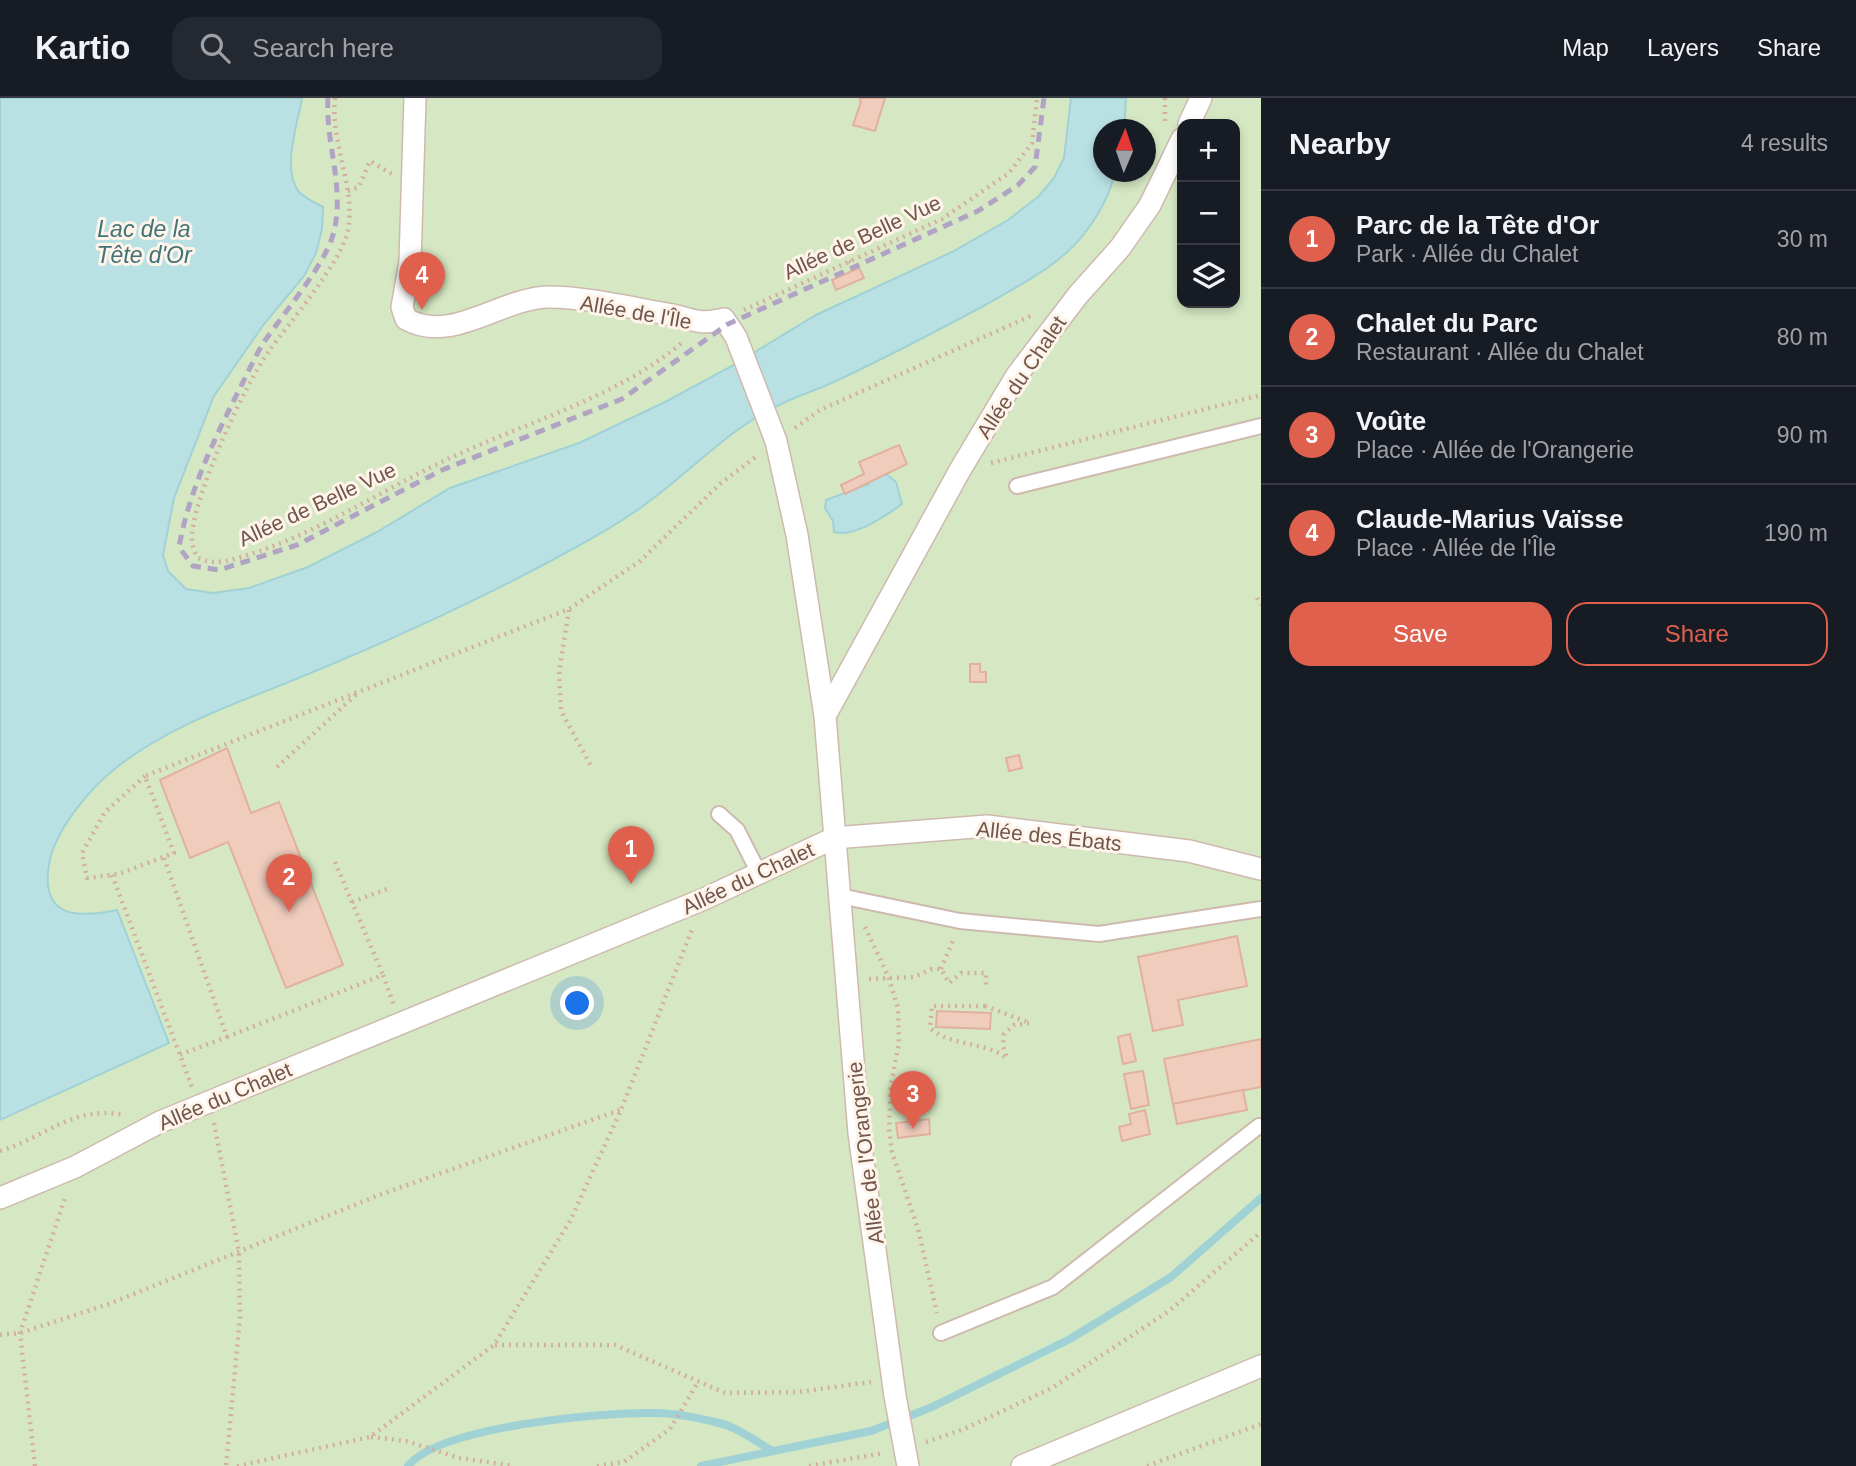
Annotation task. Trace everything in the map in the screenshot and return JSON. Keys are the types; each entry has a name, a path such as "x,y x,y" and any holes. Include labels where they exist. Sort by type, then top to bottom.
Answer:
{"street":[{"name":"Allée de l'Île","path":"415,98 410,262 402,307 407,319 423,328 448,327 516,303 550,297 714,321"},
{"path":"1191,119 1201,98"},
{"name":"Allée du Chalet","path":"0,1198 75,1167 160,1122 704,899 834,838 825,716 960,470 1017,375 1078,295 1120,248 1150,205 1177,149"},
{"path":"714,321 736,337 774,433 797,535 825,716"},
{"name":"Allée des Ébats","path":"834,838 987,825 1189,851 1261,869"},
{"name":"Allée de l'Orangerie","path":"834,838 859,1133 905,1450"},
{"path":"1022,1466 1261,1366"}],"lane":[{"path":"1017,486 1261,426"},
{"path":"719,814 737,830 759,873"},
{"path":"840,896 960,921 1099,934 1261,909"},
{"path":"941,1333 1053,1287 1259,1126"}],"path":[{"name":"Allée de Belle Vue","path":"335,98 338,155 348,191 348,231 338,251 266,355 224,438 200,500 192,534 192,548 198,558 221,562 294,537 447,459 579,404 660,362 714,321 942,219 1010,173 1032,143 1038,98"},
{"path":"348,191 359,187 370,161 393,175 412,180"},
{"path":"849,261 859,268"},
{"path":"145,776 174,853 113,875 86,878 82,853 106,812 145,776 362,690 464,653 569,609 640,561 774,433 1041,311"},
{"path":"960,470 1261,395"},
{"path":"1257,598 1261,605"},
{"path":"569,609 559,672 561,711 591,766"},
{"path":"277,767 362,690"},
{"path":"164,858 227,1037"},
{"path":"335,862 388,989"},
{"path":"113,875 187,1075"},
{"path":"352,902 390,888"},
{"path":"840,896 868,931 888,976 898,1008 899,1043 891,1084 889,1129 892,1152 918,1229 941,1333"},
{"path":"370,1437 494,1345 570,1221 621,1110 704,899"},
{"path":"941,969 947,956"},
{"path":"888,976 914,977 932,969 941,969"},
{"path":"941,969 949,983 961,973 986,974 986,989"},
{"path":"179,1055 383,975"},
{"path":"985,1004 1030,1023 1014,1026 1004,1034 1003,1046 1007,1058 991,1047 940,1037 930,1028 932,1006 985,1004"},
{"path":"211,1101 239,1252 240,1317 226,1466"},
{"path":"0,1335 20,1333 109,1304 379,1195 621,1110"},
{"path":"0,1151 63,1122 101,1111 160,1122"},
{"path":"36,1466 20,1333 75,1167"},
{"path":"809,1466 905,1450 964,1429 1052,1388 1169,1311 1261,1232"},
{"path":"494,1345 615,1345 725,1393 894,1388"},
{"path":"597,1466 624,1462 670,1429 698,1382"},
{"path":"1147,1466 1261,1424"},
{"path":"237,1466 370,1437 406,1441 459,1458 514,1466"}],"green space":[{"path":"0,98 1261,98 1261,1466 0,1466"}],"water":[{"name":"Lac de la Tête d'Or","path":"0,98 302,98 292,146 291,172 299,192 323,207 322,229 316,253 304,276 264,324 214,396 174,498 163,555 168,571 186,589 213,593 249,588 308,567 377,532 450,488 579,443 732,366 816,315 952,252 1008,220 1039,196 1054,178 1064,158 1071,98 1126,98 1125,119 1093,119 1093,182 1112,182 1103,204 1074,245 1039,274 912,344 836,381 784,402 742,426 638,510 569,551 411,630 237,702 162,737 107,776 85,798 58,837 49,864 50,896 56,905 65,911 89,914 117,910 169,1043 0,1120"},
{"path":"885,473 896,482 902,504 860,529 834,532 833,521 825,508 826,500 869,484 868,481"}],"building":[{"path":"859,98 885,98 875,131 853,125 861,102"},
{"path":"859,268 864,278 836,290 832,280"},
{"path":"899,445 907,464 845,494 841,485 864,474 859,462"},
{"path":"970,664 980,664 980,672 986,672 986,682 970,682"},
{"path":"227,748 251,813 279,802 343,965 286,988 228,842 190,858 160,780"},
{"path":"1019,755 1022,768 1009,771 1006,758"},
{"path":"1237,936 1247,986 1178,1000 1183,1025 1153,1031 1138,957"},
{"path":"937,1011 991,1013 990,1029 936,1027"},
{"path":"1130,1034 1136,1061 1123,1064 1118,1037"},
{"path":"1261,1039 1261,1087 1173,1104 1164,1059"},
{"path":"1143,1071 1149,1105 1131,1109 1124,1074"},
{"path":"1243,1090 1247,1110 1177,1124 1173,1104"},
{"path":"1145,1110 1150,1134 1122,1141 1119,1127 1131,1124 1129,1114"},
{"path":"929,1119 930,1134 898,1138 896,1123"}],"waterway":[{"path":"701,1466 871,1431 932,1407 1070,1339 1171,1277 1261,1198"},
{"path":"408,1466 426,1452 487,1431 562,1419 631,1413 671,1414 719,1423 739,1431 771,1450"}],"railway":[{"path":"328,98 337,200 333,235 312,275 260,348 210,450 195,488 179,547 193,566 219,570 297,545 442,470 622,399 728,324 978,211 1018,185 1035,167 1044,98"}],"place":[{"name":"Claude-Marius Vaïsse","path":"422,310"},
{"name":"Parc de la Tête d'Or","path":"631,884"},
{"name":"Chalet du Parc","path":"289,912"},
{"name":"Voûte","path":"913,1129"}]}
